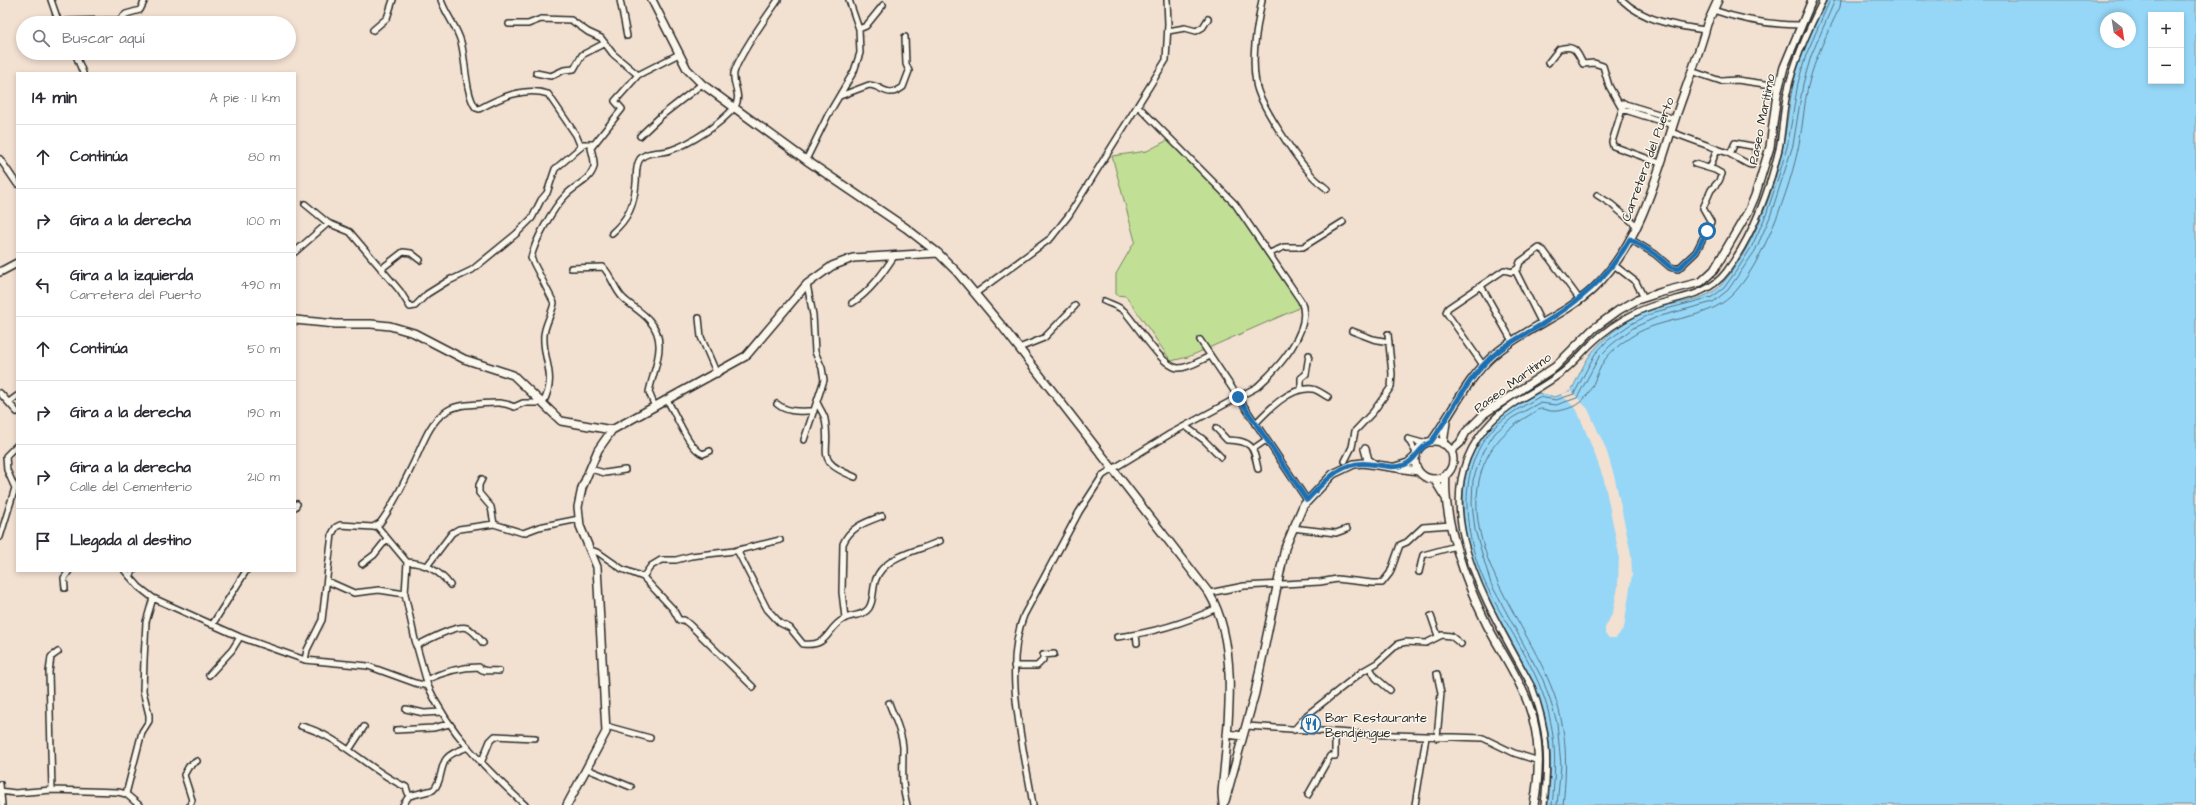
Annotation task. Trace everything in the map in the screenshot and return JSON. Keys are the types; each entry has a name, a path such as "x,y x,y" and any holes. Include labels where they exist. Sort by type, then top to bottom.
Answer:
{"main road":[{"path":"652,0 687,69 702,84 806,160 906,228 938,253 976,294 1209,593 1217,608 1224,636 1229,680 1227,734 1222,793 1224,805"},
{"name":"Carretera del Puerto","path":"1428,443 1447,418 1473,377 1484,365 1512,341 1580,300 1593,289 1614,265 1637,226 1691,71 1718,0"},
{"name":"Paseo Marítimo","path":"1450,451 1460,443 1466,432 1490,409 1555,368 1593,329 1619,310 1644,298 1701,282 1714,270 1749,210 1755,196 1770,147 1779,86 1788,54 1812,0"},
{"path":"566,805 588,770 604,738 606,726 597,567 579,519 579,498 603,441 612,430 717,374 749,354 807,284 821,272 854,258 938,253"},
{"path":"0,272 16,264"},
{"path":"296,320 336,324 371,324 390,326 414,333 464,359 513,375 561,421 612,430"},
{"name":"Carretera del Puerto","path":"1443,444 1447,418"},
{"path":"1393,468 1404,465 1428,443 1443,444 1450,451 1452,465 1446,474 1434,479 1425,477 1418,470 1416,455"},
{"path":"1365,449 1368,460 1374,464"},
{"path":"1224,805 1246,726 1285,548 1292,528 1307,500 1333,474 1343,468 1358,463 1418,470"},
{"path":"1446,474 1447,501 1451,524 1466,579 1487,625 1518,682 1529,708 1535,731 1539,761 1534,805"},
{"path":"1434,479 1447,501"},
{"path":"1227,734 1243,736"}],"street":[{"path":"51,0 57,16"},
{"path":"124,16 140,10 145,0"},
{"path":"373,30 387,18 393,0"},
{"path":"441,0 462,43 466,78 472,100 476,108 479,109 507,95 544,93 550,97 581,144"},
{"path":"620,0 627,36"},
{"path":"612,233 628,217 634,196 637,166 642,158 648,154 672,150 691,141 734,108 738,96 735,72 760,27 778,0"},
{"path":"806,160 828,115 854,71 860,53 859,29 850,0"},
{"path":"976,294 1042,245 1059,230 1166,60 1168,31 1167,0"},
{"path":"1262,0 1256,33 1254,71 1258,92 1299,160 1309,173 1327,189"},
{"path":"1622,0 1636,11 1663,22 1706,30"},
{"path":"1544,805 1548,769 1546,733 1538,702 1532,687 1482,595 1473,572 1464,540 1460,514 1460,494 1461,479 1466,462 1474,441 1493,418 1561,374 1592,342 1618,323 1638,311 1705,291 1717,283 1726,272 1749,232 1768,185 1779,149 1791,78 1811,23 1823,0"},
{"path":"859,29 866,26 883,5"},
{"path":"1713,10 1742,20 1773,25 1801,25"},
{"path":"509,24 528,24 541,19 568,19 588,32 596,35 605,43 613,54 638,75"},
{"path":"1168,31 1185,28 1196,31 1203,26 1208,19"},
{"path":"839,97 869,85 886,92 894,92 903,87 909,71 906,64 905,37"},
{"path":"536,73 551,76 564,70 571,70 575,68 582,55 605,43"},
{"path":"1548,62 1559,49 1565,47 1574,49 1579,54 1583,64 1594,63 1603,66 1610,86 1622,103 1673,125 1748,164 1752,165 1757,147 1742,142 1735,143 1730,154"},
{"path":"305,660 307,650 322,620 332,534 336,527 340,525 376,526 385,517 415,460 419,449 438,418 444,412 457,406 495,402 504,402 514,407 523,403 543,403 547,395 549,380 544,336 554,302 533,264 532,252 538,237 564,197 582,184 592,171 594,161 591,148 622,109 615,100 638,75 679,54"},
{"path":"78,60 83,72"},
{"path":"1691,71 1721,81 1737,80 1779,86"},
{"path":"640,136 660,116 702,84"},
{"path":"1622,103 1622,109 1612,146 1660,163"},
{"path":"1033,805 1016,696 1014,666 1018,629 1024,615 1088,498 1104,475 1113,468 1185,426 1257,387 1280,365 1297,338 1304,312 1301,301 1270,253 1232,200 1138,106"},
{"path":"1622,109 1673,125"},
{"path":"581,144 594,144"},
{"path":"449,281 472,270 516,234 532,218 541,200 547,193 555,169 579,150 581,144"},
{"path":"1710,168 1717,149"},
{"path":"0,159 16,183"},
{"path":"1630,239 1655,254 1670,267 1678,269 1696,252 1711,222 1703,208 1711,190 1719,181 1722,174 1710,168 1695,164"},
{"path":"1597,195 1611,204 1637,226"},
{"path":"305,204 328,223 350,232 400,291 410,307 415,306 427,294 456,276"},
{"path":"1270,253 1284,248 1303,247 1342,222"},
{"path":"296,251 328,223"},
{"path":"1484,365 1446,310 1504,270 1512,272 1518,268 1520,262 1539,248 1580,300"},
{"path":"381,269 403,252 411,253 420,260"},
{"path":"852,303 866,293 895,255"},
{"path":"1614,265 1636,282 1644,298"},
{"path":"571,268 603,268 623,298 640,311 656,330 659,336 658,361 649,392 655,407"},
{"path":"1515,270 1542,324"},
{"path":"804,440 824,380 824,374 815,352 813,315 807,284"},
{"path":"1482,286 1512,341"},
{"path":"1104,301 1122,309 1145,339 1171,366 1179,368 1188,366 1210,356"},
{"path":"1019,348 1044,338 1075,306"},
{"path":"699,318 701,337 717,374"},
{"path":"1352,331 1373,339 1389,342"},
{"path":"1345,461 1352,447 1355,431 1373,412 1391,387 1392,374 1388,334"},
{"path":"1200,340 1307,500"},
{"path":"1301,389 1301,378 1306,374 1309,355"},
{"path":"1255,424 1275,404 1301,389 1313,389 1328,397"},
{"path":"0,393 16,411"},
{"path":"9,402 16,397"},
{"path":"667,400 692,444 700,453 710,451"},
{"path":"817,402 826,421 825,451 829,462 838,470 855,477"},
{"path":"776,404 783,409 792,412 814,411"},
{"path":"1185,426 1204,440 1221,457"},
{"path":"1216,428 1227,440 1243,441 1251,445 1258,469"},
{"path":"1416,455 1408,439 1428,443"},
{"path":"1253,449 1266,440"},
{"path":"0,537 15,488 7,470 6,456 16,446"},
{"path":"590,469 605,473 625,470"},
{"path":"482,479 479,485 479,493 491,507 494,524"},
{"path":"845,618 842,592 843,544 846,537 860,525 882,516"},
{"path":"427,566 452,533 475,526 494,524 523,533 539,527 579,519"},
{"path":"1209,593 1244,586 1278,583 1320,582 1343,578 1372,583 1382,582 1390,573 1400,545 1407,542 1423,527 1451,524"},
{"path":"376,526 386,540 407,562 427,566 444,577 450,585"},
{"path":"1292,528 1336,533 1347,529"},
{"path":"362,564 374,555 386,540"},
{"path":"643,577 651,566 661,560 676,560 691,556 737,550 780,540"},
{"path":"737,550 767,609 780,623 790,628 803,644 812,645 824,640 836,624 845,618 866,611 870,607 873,586 882,569 900,556 940,540"},
{"path":"1419,572 1423,555 1456,546"},
{"path":"591,550 599,552 622,569 643,577 673,609 679,620 684,620 690,625 753,687"},
{"path":"407,562 405,594 416,646 428,686 440,712 481,763 525,805"},
{"path":"65,588 64,578 68,572"},
{"path":"126,572 153,598 240,637 305,660 368,666 414,683 428,686"},
{"path":"130,577 132,572"},
{"path":"212,625 245,572"},
{"path":"327,581 354,593 378,590 405,594"},
{"path":"126,794 142,732 149,721 143,691 144,660 146,622 153,598"},
{"path":"1117,637 1136,635 1183,624 1217,608"},
{"path":"1431,616 1438,636"},
{"path":"416,646 455,628 464,627 468,628 483,643"},
{"path":"1136,635 1137,643"},
{"path":"1294,730 1307,715 1370,668 1398,644 1406,642 1426,643 1438,636 1450,636 1461,644"},
{"path":"209,675 232,650 240,637"},
{"path":"52,790 49,672 51,657 58,652"},
{"path":"1014,666 1037,666 1043,660 1043,655 1054,654"},
{"path":"426,680 447,671 471,667 479,667 481,670 499,671"},
{"path":"1370,668 1379,681 1390,690"},
{"path":"1437,674 1440,693 1437,738"},
{"path":"889,703 900,733 903,747 902,780 907,805"},
{"path":"406,709 424,713 440,712"},
{"path":"396,730 433,728 449,724"},
{"path":"301,726 312,728 349,750 387,779 406,788 409,796"},
{"path":"606,726 650,738"},
{"path":"1246,726 1437,738 1483,738 1514,753 1539,761"},
{"path":"349,750 364,727"},
{"path":"1308,795 1330,756 1335,756 1335,732"},
{"path":"481,763 490,741 495,736 535,738"},
{"path":"1415,805 1426,737"},
{"path":"403,805 409,796 433,790 440,780 442,769 448,757 468,747"},
{"path":"190,805 192,800 184,775 189,766 197,761"},
{"path":"588,770 631,787"},
{"path":"0,784 2,805"},
{"path":"1,792 52,790 126,794 136,804"}],"green space":[{"path":"1168,140 1234,208 1300,305 1297,309 1188,357 1171,361 1126,296 1116,295 1116,274 1135,241 1112,156 1147,151"}],"water":[{"path":"1827,0 2196,0 2196,805 1548,805 1550,754 1548,729 1545,716 1529,674 1483,588 1475,569 1469,548 1463,506 1464,484 1469,464 1477,445 1489,427 1506,412 1538,393 1555,397 1571,391 1593,351 1599,344 1621,326 1646,311 1699,298 1715,290 1722,284 1744,253 1762,217 1780,159 1794,81 1808,40"}],"pier":[{"path":"1571,391 1588,409 1606,449 1615,479 1631,554 1632,574 1624,628 1616,638 1609,638 1605,634 1605,628 1613,612 1618,587 1619,554 1604,480 1594,452 1577,410 1561,394"}],"place":[{"name":"Bar Restaurante Bendjéngue","path":"1311,724"}],"route":[{"path":"1238,397 1307,500 1333,474 1343,468 1358,463 1363,463 1393,468 1408,463 1416,456 1422,446 1431,442 1473,377 1484,365 1512,341 1580,300 1593,289 1617,260 1630,239 1655,254 1670,267 1678,269 1696,252 1707,231"}]}
